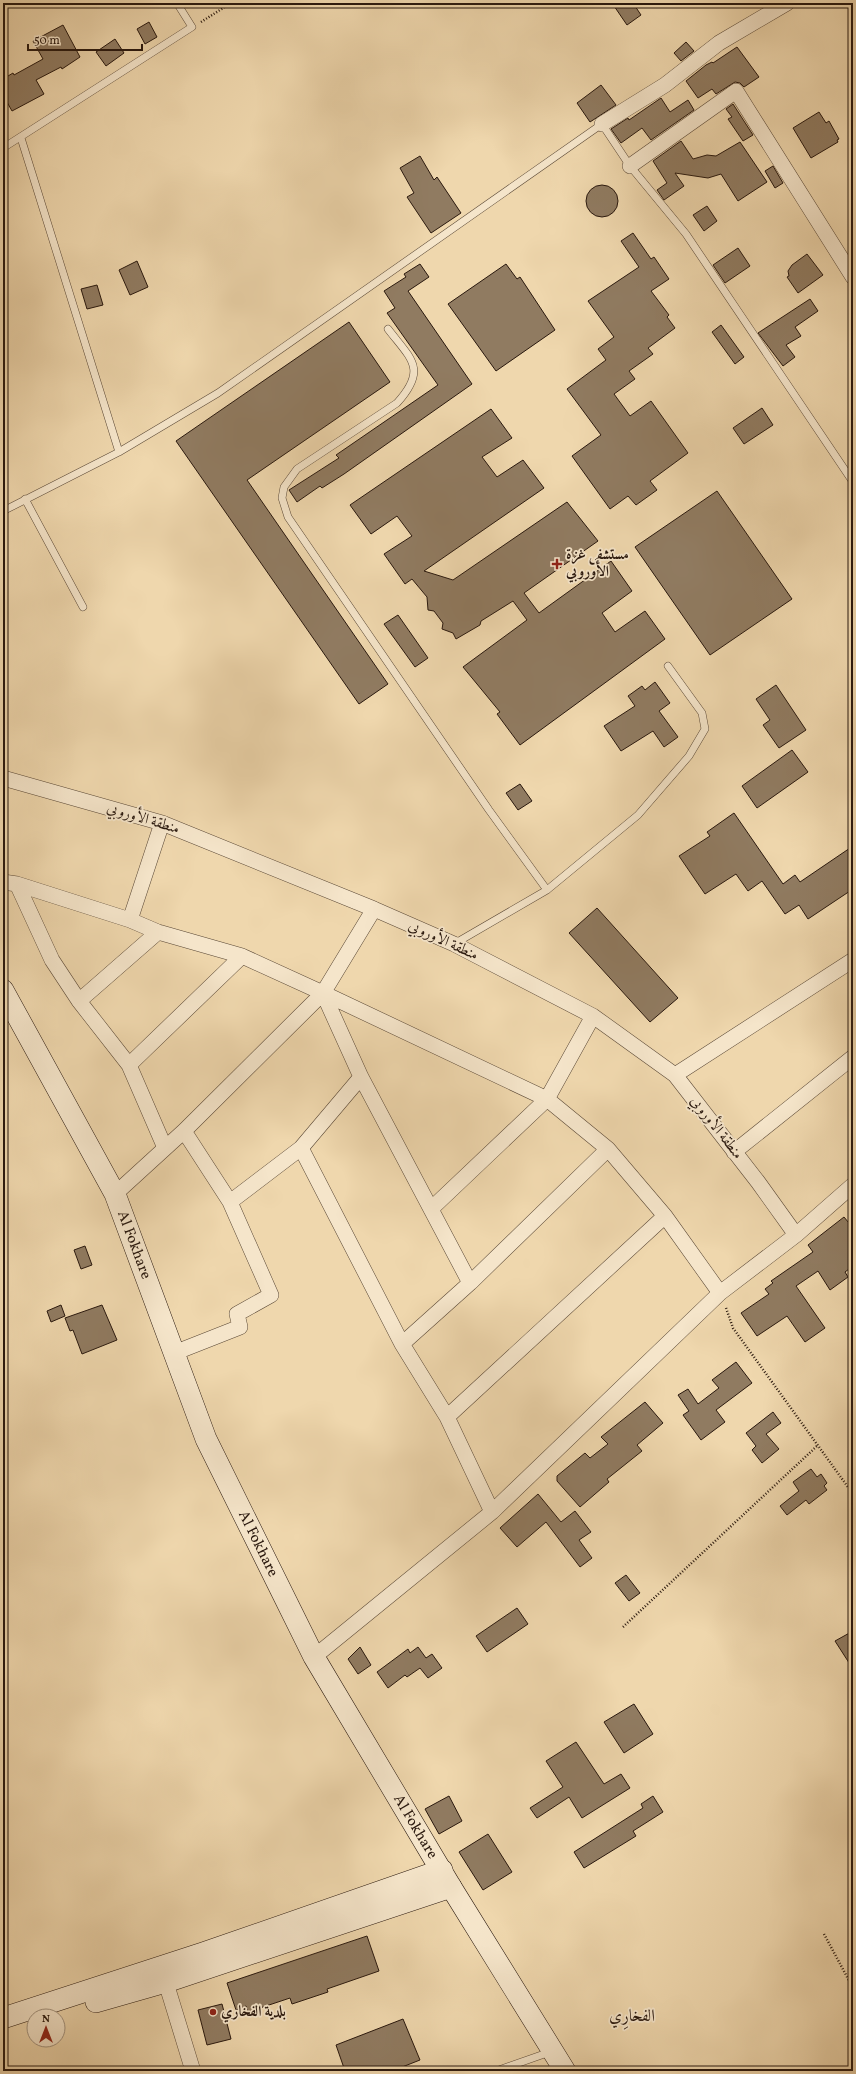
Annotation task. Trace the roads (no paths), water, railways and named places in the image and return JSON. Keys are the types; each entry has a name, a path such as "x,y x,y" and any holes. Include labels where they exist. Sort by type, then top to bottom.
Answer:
{"street":[{"path":"602,124 665,85 719,43 787,3"},
{"path":"630,166 736,91 853,277"},
{"name":"منطقة الأوروبي","path":"3,778 162,823 374,909 454,944 593,1016 675,1075 758,1182 796,1235"},
{"path":"130,920 162,823"},
{"path":"10,883 130,920 158,932 242,956 324,992 547,1099 608,1149 665,1216 720,1293"},
{"path":"10,883 52,960 79,1001 129,1065 165,1148"},
{"path":"115,1194 184,1131 324,992 374,909"},
{"path":"79,1001 158,932"},
{"path":"129,1065 242,956"},
{"path":"675,1075 852,964"},
{"name":"Al Fokhare","path":"3,990 115,1194 206,1439 314,1657 552,2052 565,2071"},
{"path":"324,992 361,1077 470,1284"},
{"path":"431,1209 547,1099 593,1016"},
{"path":"734,1152 853,1057"},
{"path":"230,1202 301,1148 361,1077"},
{"path":"174,1353 240,1327 237,1314 271,1295 230,1202 184,1131"},
{"path":"301,1148 402,1344 447,1418 492,1512"},
{"path":"402,1344 470,1284 608,1149"},
{"path":"314,1657 492,1512 720,1293 796,1235 853,1185"},
{"path":"447,1418 665,1216"},
{"path":"66,2010 163,1974 447,1878"},
{"path":"3,2018 163,1974"},
{"path":"163,1974 193,2071"},
{"path":"3,2031 26,2024"}],"lane":[{"path":"3,148 21,138 192,27 178,3"},
{"path":"3,511 119,452 218,393 602,124 630,166 686,234 853,482"},
{"path":"21,138 119,452"},
{"path":"388,329 414,362 414,380 409,389 397,403 297,469 284,487 282,498 288,517 489,810 547,890"},
{"path":"25,499 83,607"},
{"path":"454,944 547,890 638,815 689,756 705,729 702,713 668,666"},
{"path":"496,2071 552,2052"}],"place":[{"name":"مستشفى غزة الأوروبي","path":"557,564"},
{"name":"بلدية الفخاري","path":"213,2012"}],"district":[{"name":"الفخارِي","path":"632,2016"}]}
